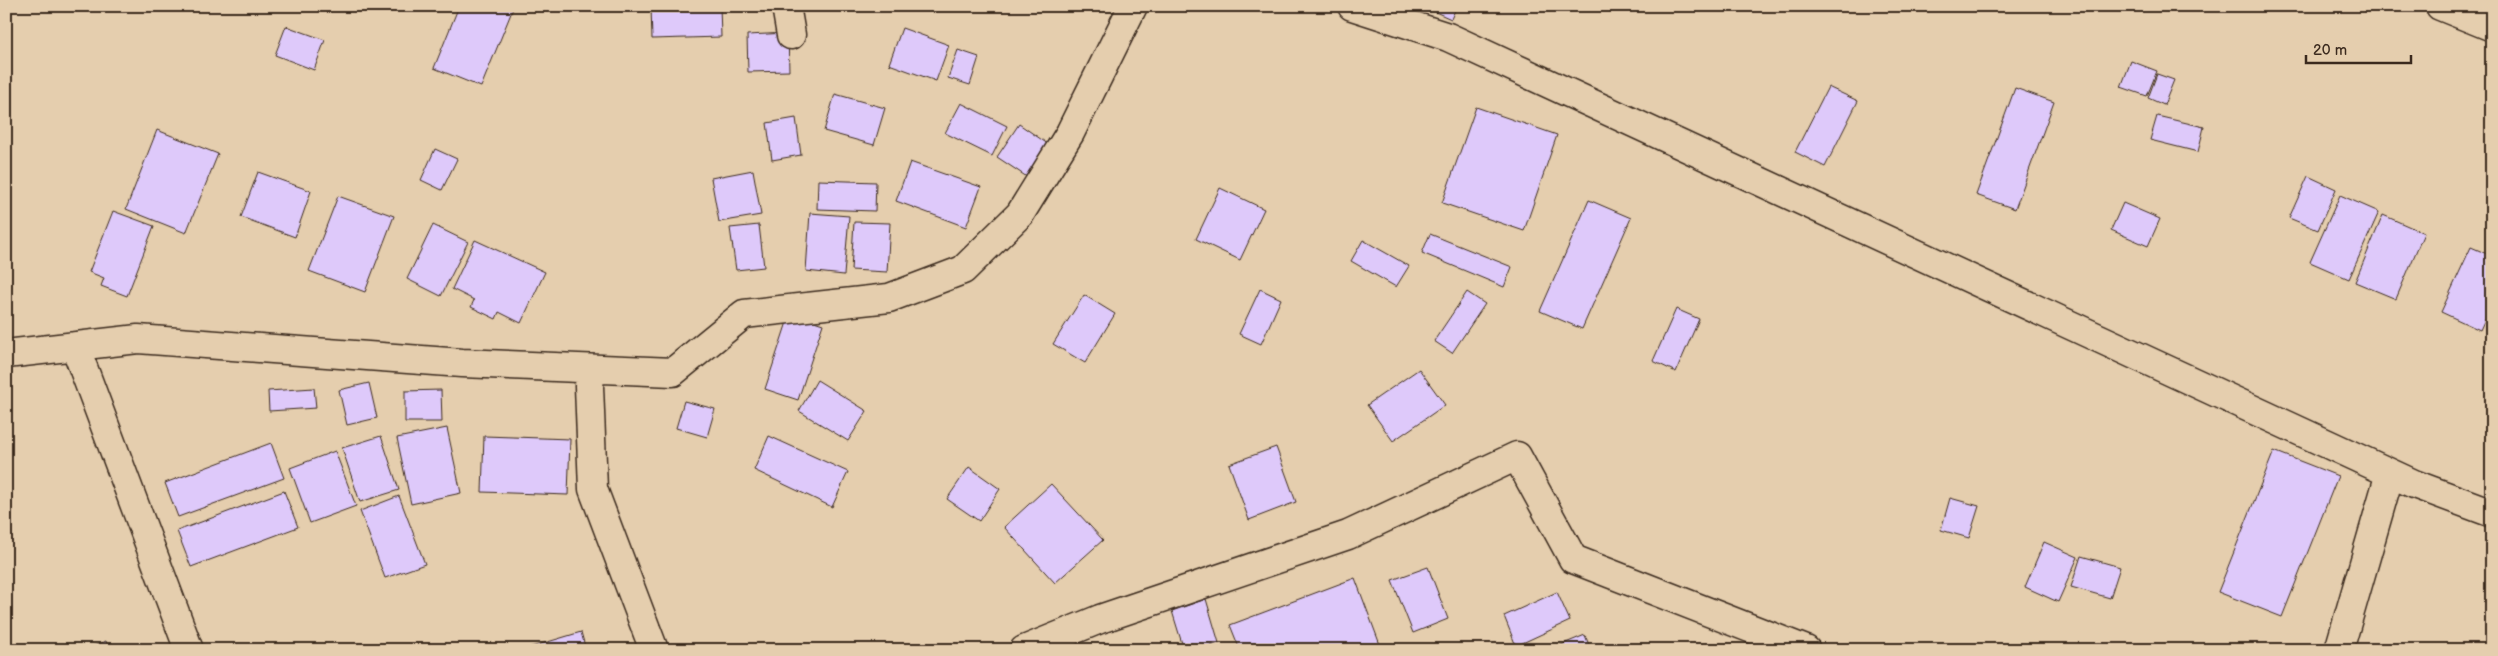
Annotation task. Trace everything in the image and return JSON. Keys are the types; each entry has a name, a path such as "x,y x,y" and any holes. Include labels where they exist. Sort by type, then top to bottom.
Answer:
{"street":[{"path":"786,6 791,35"},
{"path":"6,354 138,340 452,362 673,372 744,314 889,298 964,270 1020,214 1070,133 1133,6"},
{"path":"1352,6 1448,37 2390,473 2492,513"},
{"path":"2440,6 2492,27"},
{"path":"76,346 189,650"},
{"path":"590,369 589,386 594,489 654,650"},
{"path":"1024,650 1100,619 1348,535 1517,456 1573,559 1806,650"},
{"path":"2339,650 2390,473"}],"building":[{"path":"459,6 514,6 481,87 434,68"},
{"path":"651,6 720,6 721,37 652,39"},
{"path":"1422,6 1457,6 1451,19"},
{"path":"286,26 325,40 314,70 275,55"},
{"path":"902,28 949,45 936,81 889,64"},
{"path":"788,33 789,71 748,72 747,35"},
{"path":"958,50 979,57 970,85 948,78"},
{"path":"2131,61 2157,71 2147,96 2121,87"},
{"path":"2157,74 2174,80 2164,105 2148,98"},
{"path":"1828,87 1858,101 1825,167 1795,152"},
{"path":"2015,88 2054,102 2015,209 1976,195"},
{"path":"835,94 885,108 874,145 824,131"},
{"path":"961,103 1007,126 992,156 945,133"},
{"path":"1476,107 1557,135 1524,231 1442,203"},
{"path":"2157,116 2204,127 2198,152 2150,140"},
{"path":"796,118 801,155 772,160 767,123"},
{"path":"1019,124 1058,151 1036,183 997,157"},
{"path":"157,130 218,154 186,233 126,209"},
{"path":"435,149 457,159 442,190 421,180"},
{"path":"910,162 981,187 966,227 896,201"},
{"path":"753,170 761,215 719,222 711,178"},
{"path":"258,172 311,191 295,237 241,217"},
{"path":"2308,176 2336,189 2318,230 2289,218"},
{"path":"818,180 876,182 875,211 817,209"},
{"path":"1220,188 1264,209 1240,260 1196,239"},
{"path":"2340,195 2379,212 2349,279 2310,262"},
{"path":"338,196 394,216 365,292 309,271"},
{"path":"1589,200 1631,218 1582,329 1540,311"},
{"path":"2123,203 2160,219 2148,246 2111,230"},
{"path":"113,211 154,226 127,296 101,286 104,278 89,272"},
{"path":"810,213 849,216 844,275 806,271"},
{"path":"2383,215 2424,233 2396,299 2355,282"},
{"path":"854,222 890,223 887,272 851,270"},
{"path":"433,225 468,242 441,296 407,279"},
{"path":"759,225 764,267 736,270 730,228"},
{"path":"1430,234 1512,267 1504,287 1422,253"},
{"path":"475,240 545,272 521,323 499,312 496,319 471,307 474,300 452,289"},
{"path":"1363,240 1409,266 1396,287 1351,261"},
{"path":"2471,247 2492,256 2492,304 2480,330 2441,312"},
{"path":"1260,289 1281,299 1261,344 1239,334"},
{"path":"1467,292 1485,304 1452,353 1434,341"},
{"path":"1084,295 1115,314 1085,363 1053,344"},
{"path":"1676,309 1699,319 1676,372 1653,361"},
{"path":"790,313 823,324 798,400 765,389"},
{"path":"1419,369 1445,405 1393,441 1367,405"},
{"path":"817,380 867,411 848,441 799,411"},
{"path":"369,383 377,418 347,425 339,390"},
{"path":"314,388 316,408 269,411 268,391"},
{"path":"441,390 442,422 405,422 405,391"},
{"path":"684,401 715,409 707,437 676,428"},
{"path":"447,428 461,493 411,504 397,438"},
{"path":"381,436 399,490 360,502 342,448"},
{"path":"484,436 570,439 568,495 482,492"},
{"path":"769,436 848,472 832,507 754,470"},
{"path":"271,443 284,478 178,517 165,483"},
{"path":"1276,447 1296,502 1249,520 1229,464"},
{"path":"335,451 356,506 310,523 290,468"},
{"path":"2274,451 2338,476 2282,617 2218,592"},
{"path":"969,467 1000,489 979,521 947,499"},
{"path":"1051,484 1103,540 1055,583 1004,527"},
{"path":"284,491 298,527 191,567 177,531"},
{"path":"399,496 425,564 385,578 360,511"},
{"path":"1950,498 1979,506 1969,538 1941,530"},
{"path":"2044,542 2078,557 2058,602 2025,587"},
{"path":"2081,556 2120,567 2110,598 2071,587"},
{"path":"1428,567 1448,619 1413,633 1392,580"},
{"path":"1355,578 1382,650 1240,650 1230,625"},
{"path":"1557,592 1570,621 1516,646 1504,616"},
{"path":"1206,599 1219,643 1198,650 1184,650 1172,611"},
{"path":"581,632 586,650 521,650"},
{"path":"1585,635 1591,650 1549,650"},
{"path":"106,641 109,650 84,650"}]}
